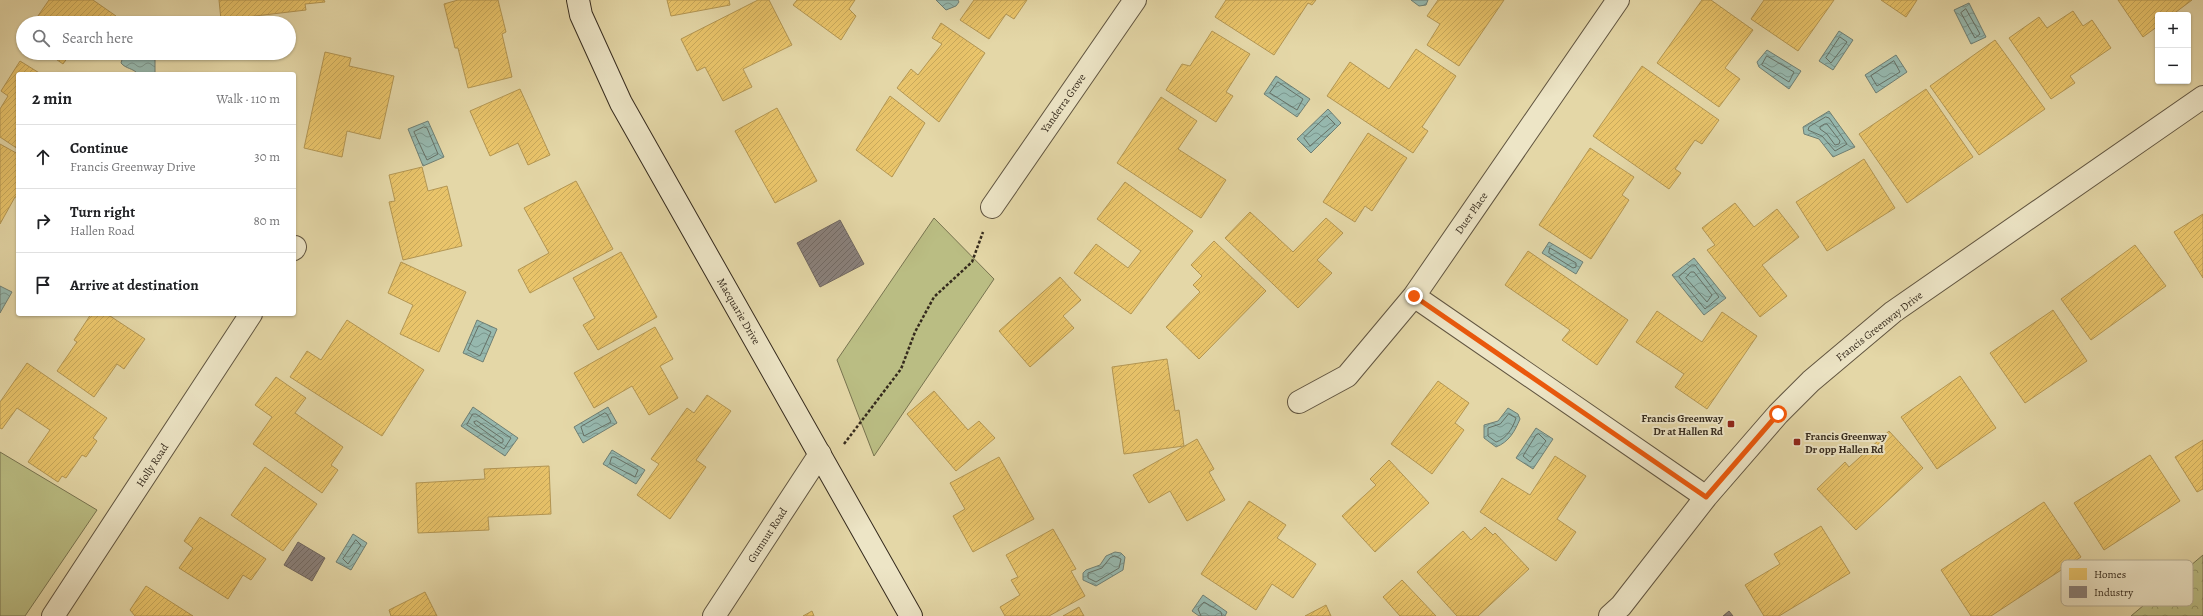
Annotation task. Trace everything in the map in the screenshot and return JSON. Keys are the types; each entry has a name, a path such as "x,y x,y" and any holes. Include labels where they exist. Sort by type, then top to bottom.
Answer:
{"street":[{"name":"Macquarie Drive","path":"578,0 581,15 621,103 911,616"},
{"name":"Yanderra Grove","path":"992,207 1135,0"},
{"name":"Duer Place","path":"1299,402 1347,376 1414,296 1618,0"},
{"name":"Francis Greenway Drive","path":"1610,616 1706,497 1778,414 1811,381 1892,312 2203,97"},
{"path":"1414,296 1706,497"},
{"name":"Holly Road","path":"53,616 250,316"},
{"name":"Gumnut Road","path":"714,616 824,460"}],"path":[{"path":"824,460 900,370 916,332 934,297 972,262 992,207"}],"green space":[{"path":"934,218 994,279 874,456 837,360"},
{"path":"0,452 97,510 25,616 0,616"},
{"path":"2203,555 2203,616 2131,616 2143,606 2193,606 2193,563"}],"water":[{"path":"936,0 958,0 959,2 956,6 946,10"},
{"path":"1411,0 1428,0 1426,5 1419,6"},
{"path":"1969,3 1986,37 1971,44 1954,10"},
{"path":"1839,31 1853,40 1833,70 1819,61"},
{"path":"1767,50 1801,71 1789,89 1759,67 1757,62"},
{"path":"1896,55 1907,72 1876,93 1865,75"},
{"path":"122,60 155,60 155,72 135,72 121,63"},
{"path":"1276,76 1310,99 1297,117 1264,94"},
{"path":"1328,109 1341,123 1311,153 1297,139"},
{"path":"1829,111 1855,147 1833,157 1819,139 1804,134 1803,127"},
{"path":"428,121 444,157 423,166 408,129"},
{"path":"1549,242 1583,262 1576,274 1542,253"},
{"path":"1694,258 1726,298 1704,315 1672,275"},
{"path":"0,286 12,292 0,313"},
{"path":"477,320 497,329 483,362 463,353"},
{"path":"473,407 518,438 505,456 461,426"},
{"path":"608,407 617,423 583,443 574,427"},
{"path":"1508,408 1518,414 1520,419 1511,436 1501,445 1496,447 1484,438 1484,425 1498,421"},
{"path":"1536,428 1553,439 1533,469 1516,458"},
{"path":"612,450 645,470 636,484 603,464"},
{"path":"353,534 367,543 351,570 336,562"},
{"path":"1115,552 1121,553 1125,557 1123,570 1096,586 1083,580 1083,573 1086,570 1100,565 1106,556"},
{"path":"1203,595 1227,612 1225,616 1199,616 1192,611"}],"building: Homes":[{"path":"49,0 93,0 116,16 38,16"},
{"path":"219,0 324,0 325,2 305,4 306,10 255,16 221,16"},
{"path":"458,0 498,0 506,32 502,34 512,77 468,88 458,48 455,48 444,4"},
{"path":"667,0 729,0 730,5 671,16"},
{"path":"758,0 769,0 792,45 743,69 752,87 723,101 705,67 697,71 681,39"},
{"path":"797,0 855,0 849,9 856,16 841,40 793,5"},
{"path":"974,0 1027,0 1014,19 1006,14 989,39 960,20"},
{"path":"1226,0 1316,0 1312,5 1308,3 1274,55 1215,17"},
{"path":"1438,0 1504,0 1459,66 1427,45 1440,24 1427,16"},
{"path":"1702,0 1711,0 1753,30 1725,68 1740,79 1719,107 1657,63"},
{"path":"1764,0 1834,0 1798,51 1751,19"},
{"path":"1881,0 1917,0 1906,17"},
{"path":"2118,0 2192,0 2176,12 2155,12 2155,28 2143,37"},
{"path":"2073,11 2083,26 2092,20 2111,48 2070,76 2075,83 2051,99 2009,38 2039,17 2047,28"},
{"path":"941,23 985,53 939,122 897,88 911,69 918,75 942,44 932,38"},
{"path":"1212,31 1250,54 1226,92 1233,96 1216,122 1166,90 1182,64 1190,66"},
{"path":"1995,40 2045,109 1979,155 1930,86"},
{"path":"1416,49 1456,76 1422,127 1428,131 1413,153 1327,96 1350,62 1389,89"},
{"path":"325,52 351,58 349,66 394,76 380,139 347,131 342,157 304,148"},
{"path":"57,60 66,60 63,64"},
{"path":"20,61 38,72 16,72 16,148 0,137 0,109 8,96 1,91"},
{"path":"1642,66 1719,120 1702,144 1695,140 1675,169 1681,173 1669,189 1593,136"},
{"path":"520,89 550,155 528,165 518,143 490,156 470,111"},
{"path":"1926,89 1973,157 1907,203 1859,134"},
{"path":"890,96 925,123 892,177 856,150"},
{"path":"1161,97 1197,121 1178,149 1226,180 1201,218 1117,163"},
{"path":"777,108 817,181 775,203 735,131"},
{"path":"1368,133 1407,158 1372,211 1365,206 1355,222 1323,202"},
{"path":"0,144 16,153 16,197 0,224"},
{"path":"1590,148 1634,177 1622,195 1629,200 1591,259 1539,225"},
{"path":"1864,159 1895,208 1827,251 1796,202"},
{"path":"422,167 428,191 447,186 462,246 403,260 389,202 395,201 389,175"},
{"path":"576,181 613,249 530,293 518,270 549,253 524,208"},
{"path":"1125,182 1193,231 1131,314 1074,273 1096,244 1128,268 1141,251 1097,219"},
{"path":"1735,203 1754,227 1777,209 1799,237 1762,265 1787,296 1760,317 1707,250 1715,245 1702,228"},
{"path":"1250,212 1293,252 1326,218 1343,233 1317,260 1332,273 1298,308 1225,238"},
{"path":"2203,214 2203,278 2174,232"},
{"path":"1214,241 1266,291 1199,359 1166,327 1200,292 1193,285 1202,276 1191,265"},
{"path":"2135,245 2166,286 2091,340 2061,299"},
{"path":"1528,251 1628,320 1597,365 1562,340 1570,330 1505,285"},
{"path":"621,252 657,317 598,350 583,325 595,318 573,278"},
{"path":"401,262 466,292 439,352 400,334 413,305 388,293"},
{"path":"1060,277 1081,300 1063,316 1074,328 1030,367 999,331"},
{"path":"2053,310 2087,361 2025,403 1990,353"},
{"path":"1657,311 1702,342 1722,312 1757,336 1707,409 1675,387 1684,374 1636,342"},
{"path":"90,316 110,316 145,339 124,369 117,364 94,397 57,371 77,342 74,340"},
{"path":"347,320 424,370 382,436 290,377 307,351 321,360"},
{"path":"655,327 673,359 660,366 678,398 649,415 632,386 594,408 574,373"},
{"path":"1167,359 1175,411 1179,410 1184,446 1124,454 1112,367"},
{"path":"27,363 107,418 93,438 97,441 86,457 82,455 66,478 62,476 58,482 28,462 50,430 17,408 2,429 0,428 0,402"},
{"path":"1960,376 1996,428 1937,469 1901,417"},
{"path":"276,377 306,398 295,413 343,447 331,465 338,470 322,493 253,444 272,417 255,405"},
{"path":"1438,381 1469,403 1455,423 1464,430 1432,474 1391,444"},
{"path":"934,391 968,430 979,421 995,438 956,471 907,414"},
{"path":"707,395 731,411 696,460 706,467 670,519 637,495 659,464 651,459 687,408 694,413"},
{"path":"1889,431 1923,468 1856,530 1817,489 1845,462 1849,467"},
{"path":"1197,439 1214,469 1209,472 1225,500 1187,521 1170,491 1149,503 1133,475"},
{"path":"2203,440 2203,489 2197,492 2175,457"},
{"path":"2150,455 2180,501 2104,550 2074,503"},
{"path":"1555,456 1586,476 1557,519 1576,532 1556,561 1480,512 1502,478 1530,495"},
{"path":"999,457 1034,519 973,552 953,516 965,509 950,483"},
{"path":"1389,460 1429,503 1375,552 1342,516 1376,485 1370,479"},
{"path":"549,466 551,514 488,517 489,530 418,533 416,483 485,479 484,469"},
{"path":"265,467 317,504 283,551 231,515"},
{"path":"1249,501 1286,525 1277,538 1316,564 1293,598 1272,584 1256,610 1201,574"},
{"path":"2044,502 2081,557 2076,560 2061,560 2061,570 1991,616 1971,616 1941,570"},
{"path":"200,517 266,559 251,580 243,575 228,599 179,568 193,548 184,541"},
{"path":"1821,526 1850,573 1779,616 1764,616 1745,585 1780,564 1774,554"},
{"path":"1485,527 1493,535 1495,533 1529,569 1478,616 1457,616 1417,572 1463,531 1471,540"},
{"path":"1053,529 1076,569 1071,571 1085,596 1049,616 1005,616 1000,607 1020,595 1011,580 1018,577 1006,555"},
{"path":"1402,580 1436,616 1400,616 1383,597"},
{"path":"146,586 193,616 135,616 130,610"},
{"path":"425,592 437,616 391,616 389,610"},
{"path":"1326,605 1331,616 1305,616"},
{"path":"1079,607 1084,616 1063,616"},
{"path":"812,611 814,616 803,616"}],"building: Industry":[{"path":"840,220 864,264 820,287 797,243"},
{"path":"298,542 325,558 312,581 284,565"},
{"path":"1729,611 1733,616 1723,616"}],"place":[{"name":"Francis Greenway Dr at Hallen Rd","path":"1731,424"},
{"name":"Francis Greenway Dr opp Hallen Rd","path":"1797,442"}],"route":[{"path":"1414,296 1706,497 1778,414"}]}
